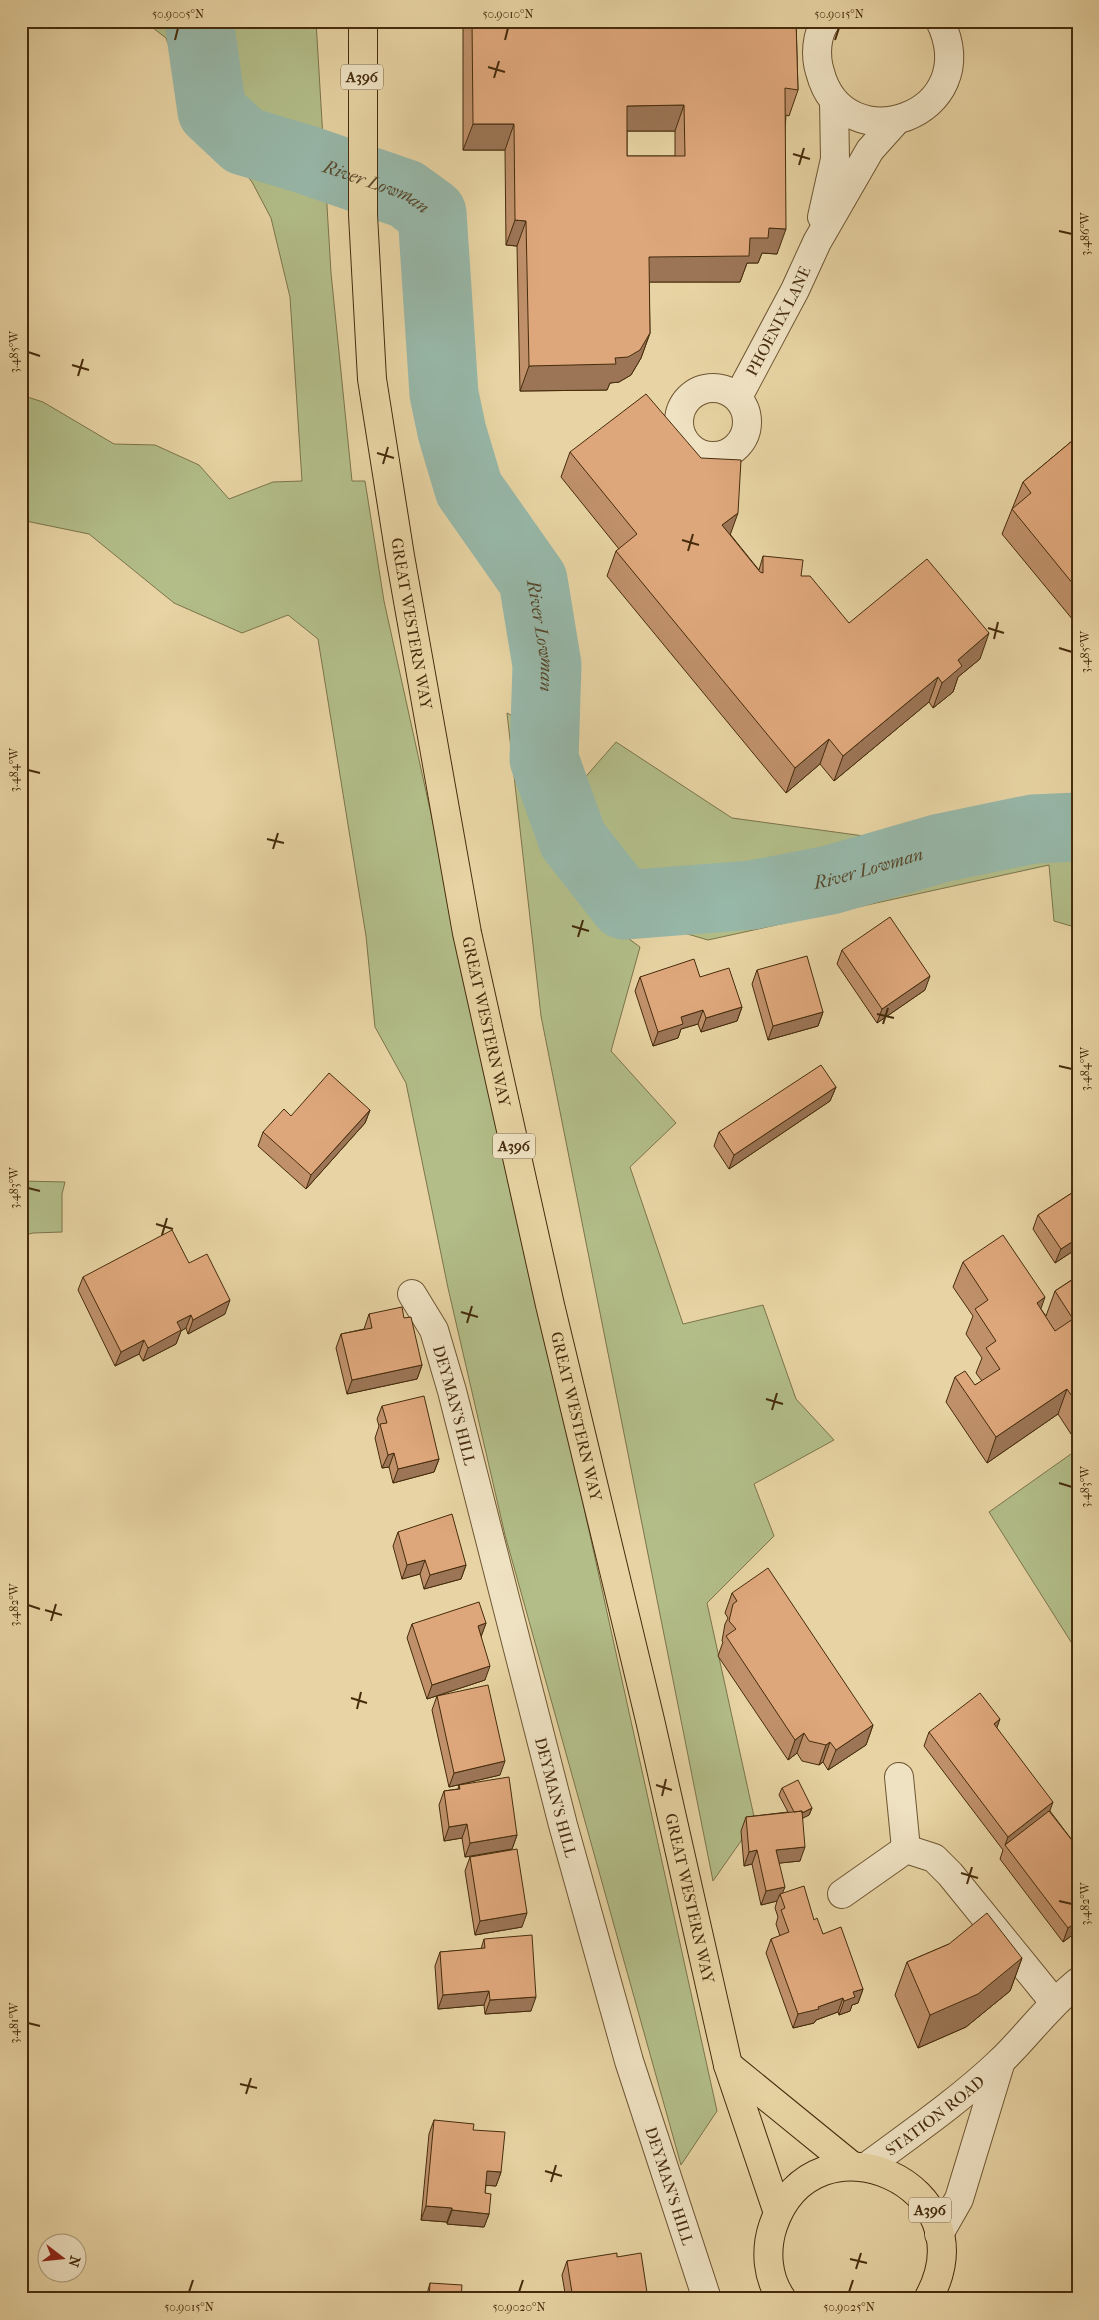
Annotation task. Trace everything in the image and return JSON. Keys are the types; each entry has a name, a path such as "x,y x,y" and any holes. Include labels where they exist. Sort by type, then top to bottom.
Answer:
{"main road":[{"name":"GREAT WESTERN WAY","path":"363,21 363,215 372,379 400,556 467,933 550,1305 650,1720 728,2065"},
{"name":"A396","path":"728,2065 859,2167"},
{"name":"A396","path":"728,2065 778,2213"},
{"name":"A396","path":"782,2299 776,2290 768,2264 769,2238 778,2213 791,2194 809,2179 829,2170 859,2167 887,2172 905,2182 921,2197 932,2214 939,2234 941,2260 934,2294"}],"street":[{"path":"826,21 817,44 817,64 822,84 834,101 852,114 874,122 896,121 913,115 929,105 940,91 947,74 950,55 947,35 940,21"},
{"name":"PHOENIX LANE","path":"817,242 835,159 834,101"},
{"name":"PHOENIX LANE","path":"738,398 795,290 817,242 870,150 896,121"},
{"name":"DEYMAN'S HILL","path":"412,1294 434,1330 450,1382 561,1816 629,2061 707,2299"},
{"path":"899,1778 906,1849"},
{"path":"842,1894 906,1849"},
{"path":"906,1849 934,1858 939,1863 1054,2002"},
{"name":"STATION ROAD","path":"859,2167 929,2120 1001,2061 1054,2002 1078,1982"},
{"name":"STATION ROAD","path":"939,2234 959,2199 1001,2061"}],"green space":[{"path":"144,21 316,21 331,273 352,481 365,481 384,601 717,2111 681,2165 505,1535 448,1288 406,1083 375,1027 366,936 318,639 288,615 242,633 174,603 89,534 21,520 21,395 43,402 114,444 155,445 199,465 229,499 273,482 302,481 290,297 271,218 252,182 190,102 166,38"},
{"path":"507,713 573,747 578,901 640,947 611,1051 676,1123 630,1167 683,1324 763,1305 796,1399 834,1440 754,1484 774,1536 707,1603 755,1821 713,1881 541,1016"},
{"path":"616,742 732,818 864,836 1078,803 1078,928 1054,921 1049,865 708,940 643,921 581,782"},
{"path":"21,1181 65,1182 62,1194 62,1232 33,1233 21,1236"},
{"path":"1078,1449 1078,1653 989,1512"}],"building":[{"path":"472,21 796,21 798,90 785,88 786,229 769,228 768,238 750,238 749,256 649,257 650,333 640,350 628,357 615,358 616,364 529,366 526,221 515,220 514,124 473,124","holes":["684,105 685,156 627,156 627,106"]},
{"path":"646,394 701,458 741,460 738,513 722,525 760,572 763,573 763,556 803,560 801,576 810,576 849,623 927,559 989,633 958,660 962,666 942,683 938,677 843,756 829,739 795,768 616,551 637,534 570,452"},
{"path":"1078,436 1078,590 1012,509 1031,493 1023,482"},
{"path":"890,917 930,976 882,1009 842,950"},
{"path":"807,956 823,1012 773,1026 757,970"},
{"path":"694,959 700,977 729,968 742,1007 706,1018 703,1010 681,1017 683,1024 658,1032 640,977"},
{"path":"821,1065 836,1087 734,1155 719,1132"},
{"path":"329,1073 370,1110 311,1175 263,1132 284,1109 291,1116"},
{"path":"1078,1189 1078,1238 1061,1249 1038,1215"},
{"path":"172,1230 189,1263 207,1254 230,1300 193,1320 191,1315 177,1322 181,1330 148,1348 144,1340 121,1352 83,1277"},
{"path":"1003,1235 1045,1297 1037,1303 1055,1331 1073,1319 1055,1291 1078,1276 1078,1405 1067,1389 996,1437 955,1377 965,1371 975,1385 1000,1369 986,1348 996,1341 975,1309 988,1300 963,1262"},
{"path":"402,1307 404,1318 411,1317 422,1365 352,1380 341,1334 372,1328 369,1314"},
{"path":"424,1396 439,1459 398,1469 394,1453 388,1455 380,1424 387,1423 382,1406"},
{"path":"452,1514 466,1565 430,1575 425,1560 407,1565 398,1532"},
{"path":"768,1568 873,1725 836,1750 830,1742 826,1745 809,1741 804,1733 795,1740 726,1636 736,1629 729,1621 733,1604 737,1601 732,1593"},
{"path":"479,1602 486,1623 478,1626 490,1666 432,1685 412,1624"},
{"path":"488,1685 505,1761 454,1773 437,1696"},
{"path":"980,1693 1000,1719 994,1724 1053,1802 1008,1837 929,1732"},
{"path":"509,1777 517,1835 470,1843 467,1824 449,1827 444,1791 460,1789 459,1785"},
{"path":"798,1780 812,1808 802,1813 802,1811 794,1812 782,1788"},
{"path":"802,1811 805,1847 776,1850 785,1887 766,1891 757,1850 749,1852 746,1817"},
{"path":"1049,1811 1078,1848 1078,1921 1068,1928 1005,1845"},
{"path":"517,1849 527,1913 480,1921 470,1857"},
{"path":"804,1886 814,1920 817,1918 823,1934 841,1927 863,1989 853,1992 855,1997 844,2001 843,1998 818,2007 819,2009 798,2014 771,1939 789,1932 781,1910 785,1908 780,1894"},
{"path":"987,1913 1022,1958 978,1994 930,2015 907,1962 949,1944"},
{"path":"532,1935 536,1997 490,2000 489,1991 443,1995 440,1952 485,1948 484,1939"},
{"path":"434,2120 474,2124 473,2130 505,2132 501,2172 487,2171 485,2193 491,2194 489,2214 426,2206"},
{"path":"617,2253 617,2257 641,2253 648,2299 573,2299 567,2261"},
{"path":"430,2283 462,2285 461,2299 429,2299"}],"waterway":[{"name":"River Lowman","path":"199,21 212,111 244,141 304,159 406,194 432,213 444,394 452,432 469,489 533,580 547,665 544,759 573,840 624,905 752,895 830,880 941,848 1033,829 1078,827"}]}
